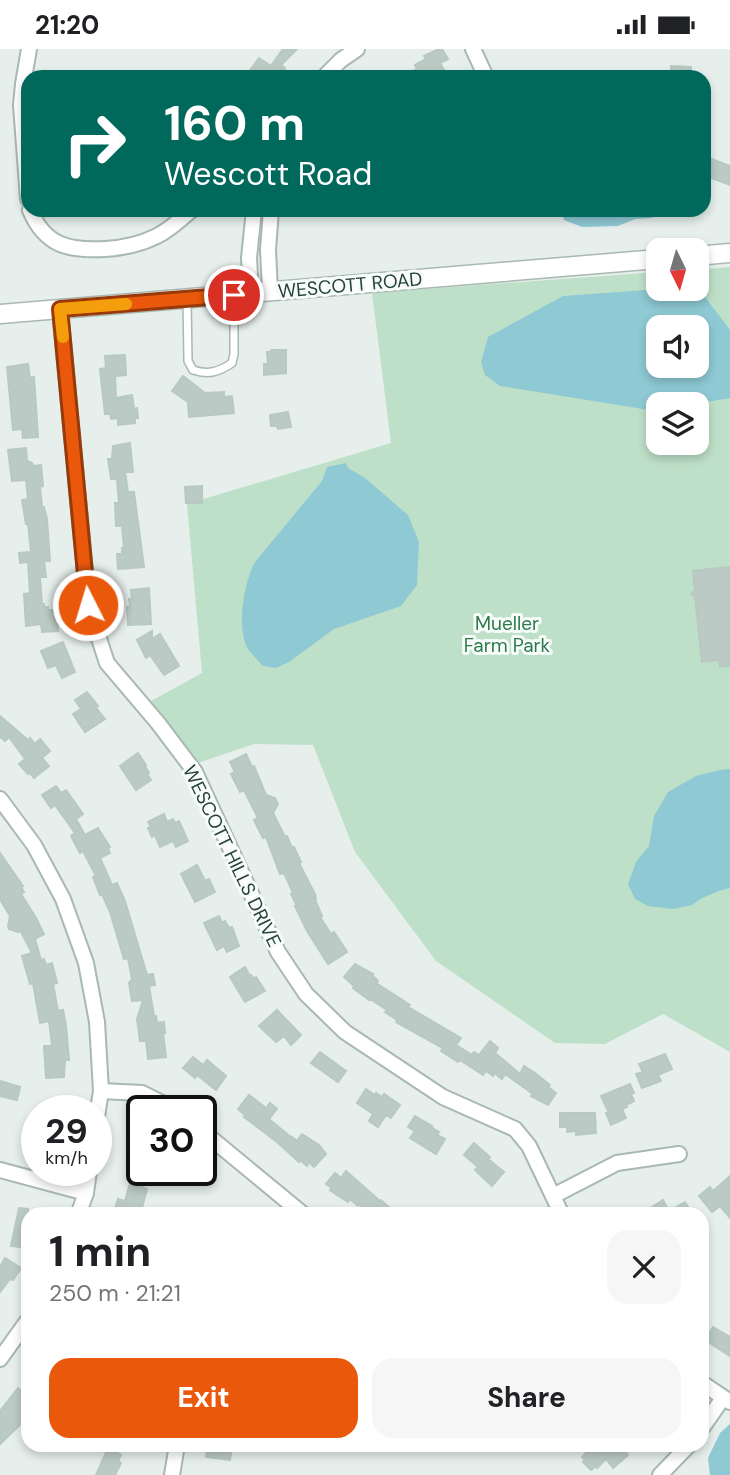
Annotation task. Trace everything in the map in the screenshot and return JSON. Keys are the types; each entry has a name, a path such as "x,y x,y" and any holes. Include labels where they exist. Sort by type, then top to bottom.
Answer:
{"street":[{"path":"25,70 29,49"},
{"path":"331,70 357,49"},
{"path":"344,70 366,49"},
{"path":"473,49 483,70"},
{"path":"34,217 40,229 57,243 68,248 89,250 136,244 155,237 184,217"},
{"path":"243,294 253,217"},
{"path":"270,217 268,250 270,291"},
{"path":"709,255 730,253"},
{"name":"WESCOTT ROAD","path":"0,314 646,260"},
{"name":"WESCOTT HILLS DRIVE","path":"60,309 88,605 107,663 195,772 278,952 306,994 345,1032 443,1097 515,1129 529,1146 558,1207"},
{"path":"0,799 34,845 63,899 86,963 97,1022 100,1095"},
{"path":"101,1091 146,1095"},
{"path":"217,1143 294,1207"},
{"path":"553,1196 617,1163 679,1154"},
{"path":"0,1170 86,1193"},
{"path":"81,1207 87,1186"},
{"path":"0,1359 21,1330"},
{"path":"709,1388 727,1400 709,1419"},
{"path":"172,1475 176,1452"},
{"path":"660,1475 682,1452"}],"lane":[{"path":"187,299 188,362 193,370 212,373 232,363 243,294"}],"green space":[{"name":"Mueller Farm Park","path":"730,267 730,1052 663,1014 605,1044 555,1043 436,961 355,852 313,745 254,744 198,763 151,701 202,673 187,504 391,443 372,293 646,273 646,301 709,301 709,269"}],"water":[{"path":"563,217 653,218 635,219 618,226 582,227 564,220"},
{"path":"646,290 646,301 708,301 730,330 730,398 709,402 709,392 646,392 646,410 500,386 485,375 481,362 488,337 563,296"},
{"path":"346,463 348,468 365,478 408,515 419,542 417,585 401,606 334,629 289,662 276,668 263,666 248,649 242,629 243,605 251,571 255,562 322,481 327,467"},
{"path":"730,769 730,888 702,898 692,905 673,909 648,906 635,899 628,884 636,862 649,846 654,816 668,792 696,776"},
{"path":"730,1424 730,1475 710,1475 708,1458 720,1433"}],"building":[{"path":"283,49 297,49 281,65 284,70 250,70 259,58 271,66"},
{"path":"442,49 448,59 440,63 444,70 415,70 415,65 426,59 424,56"},
{"path":"671,66 691,67 691,70 671,70"},
{"path":"711,159 730,166 730,185 711,178"},
{"path":"286,350 286,373 264,375 264,364 268,364 267,352"},
{"path":"125,355 126,375 115,376 116,398 132,395 138,418 135,418 135,423 118,425 118,418 111,419 110,414 105,414 100,369 106,368 105,356"},
{"path":"28,364 30,378 34,377 38,437 23,438 22,429 13,430 7,367"},
{"path":"183,376 205,393 224,392 224,397 232,396 234,413 189,417 188,402 172,391"},
{"path":"288,412 291,427 278,429 277,426 271,426 270,415"},
{"path":"130,443 133,472 125,472 128,492 134,492 144,567 118,569 117,554 122,554 124,548 122,526 116,526 115,503 119,503 117,479 111,479 108,459 112,459 113,446"},
{"path":"26,448 27,461 33,466 41,465 43,486 40,487 42,507 47,519 50,561 44,561 46,577 40,577 42,604 48,607 48,610 56,610 58,631 42,632 41,624 26,626 24,594 30,593 28,562 20,563 19,553 31,552 22,500 28,499 26,480 12,481 8,450"},
{"path":"202,486 202,503 186,503 185,487"},
{"path":"730,567 730,666 720,667 719,660 702,662 695,597 691,594 695,590 693,571"},
{"path":"149,588 151,624 128,625 127,607 130,606 129,599 132,599 131,590"},
{"path":"152,631 152,639 160,634 179,666 164,675 150,655 146,658 137,640"},
{"path":"63,642 75,672 62,678 56,665 48,668 41,651"},
{"path":"87,692 105,719 85,732 73,714 81,709 75,700"},
{"path":"0,716 28,740 30,738 35,744 40,739 50,751 42,758 49,766 34,778 19,764 25,759 9,737 5,741 0,737"},
{"path":"138,753 151,780 136,790 120,766"},
{"path":"246,754 266,795 275,798 278,804 273,813 301,862 299,863 315,894 322,916 320,917 347,952 328,964 307,931 284,873 280,874 266,837 263,838 254,820 258,818 244,790 240,792 231,774 235,772 230,762"},
{"path":"56,786 61,793 66,790 83,814 76,819 85,835 98,828 110,847 110,853 100,858 112,885 117,883 125,901 147,975 153,974 155,985 149,986 154,1016 157,1023 164,1022 166,1057 148,1059 146,1041 140,1041 137,1019 143,1000 132,1001 128,958 124,959 110,912 93,877 96,876 83,851 80,853 71,836 75,833 55,805 51,808 42,795"},
{"path":"164,814 167,822 173,819 175,823 179,821 188,841 176,847 173,841 160,847 155,835 152,837 148,822"},
{"path":"0,853 23,886 21,887 24,892 21,894 44,934 35,939 41,960 44,959 46,965 52,963 57,983 53,984 58,1011 63,1010 69,1060 65,1060 64,1077 46,1078 44,1046 52,1046 49,1021 40,1023 33,983 30,984 22,956 32,953 20,930 18,932 9,929 10,916 0,899"},
{"path":"197,865 205,881 209,879 215,892 195,902 181,874"},
{"path":"219,916 222,923 225,921 229,928 232,927 239,946 227,952 224,946 217,950 204,923"},
{"path":"355,964 373,974 378,981 376,983 410,1005 408,1007 461,1038 456,1045 472,1055 474,1052 479,1055 490,1041 498,1048 495,1053 520,1074 524,1066 535,1073 556,1093 548,1105 531,1096 533,1094 505,1074 502,1079 486,1071 483,1075 441,1051 443,1048 396,1022 397,1020 385,1012 387,1010 353,988 344,977"},
{"path":"245,967 265,991 245,1002 230,977"},
{"path":"277,1010 301,1035 291,1045 284,1036 276,1042 259,1026"},
{"path":"320,1052 346,1071 338,1082 311,1063"},
{"path":"665,1054 672,1069 658,1075 661,1081 642,1088 636,1074 643,1072 639,1064"},
{"path":"193,1057 203,1065 207,1060 226,1076 216,1090 183,1068"},
{"path":"0,1081 20,1087 17,1100 0,1096"},
{"path":"630,1084 634,1101 622,1109 626,1118 611,1125 601,1096"},
{"path":"366,1089 382,1097 384,1094 400,1105 391,1118 386,1115 378,1127 369,1121 373,1114 357,1103"},
{"path":"249,1095 266,1108 270,1103 277,1109 269,1119 292,1138 297,1141 302,1134 319,1145 326,1154 314,1167 309,1162 307,1166 300,1160 299,1162 244,1117 246,1116 238,1109"},
{"path":"560,1113 595,1113 596,1133 576,1135 576,1131 567,1132 567,1127 560,1127"},
{"path":"415,1116 432,1126 439,1132 437,1135 445,1139 436,1154 410,1138 415,1131 408,1127"},
{"path":"474,1143 504,1172 492,1186 475,1170 478,1167 464,1155"},
{"path":"346,1171 389,1207 363,1207 350,1199 348,1202 330,1190 332,1188 326,1184 335,1173 341,1178"},
{"path":"730,1176 730,1218 720,1206 712,1212 699,1196 710,1187 713,1191"},
{"path":"129,1186 142,1186 147,1189 142,1207 116,1207 118,1199 125,1201"},
{"path":"663,1200 667,1207 652,1207"},
{"path":"19,1208 21,1208 21,1247 11,1246"},
{"path":"5,1258 21,1268 0,1292 0,1267"},
{"path":"713,1327 730,1337 730,1356 709,1343 709,1334"},
{"path":"18,1388 21,1391 21,1424 0,1444 0,1411"},
{"path":"106,1452 121,1455 118,1461 121,1463 115,1475 96,1475"},
{"path":"207,1452 231,1452 230,1460 206,1457"},
{"path":"587,1452 626,1452 628,1455 613,1468 606,1459 591,1470 582,1457"}],"slow traffic":[{"path":"63,337 60,309 126,304"}],"route":[{"path":"88,605 60,309 234,295"}]}
